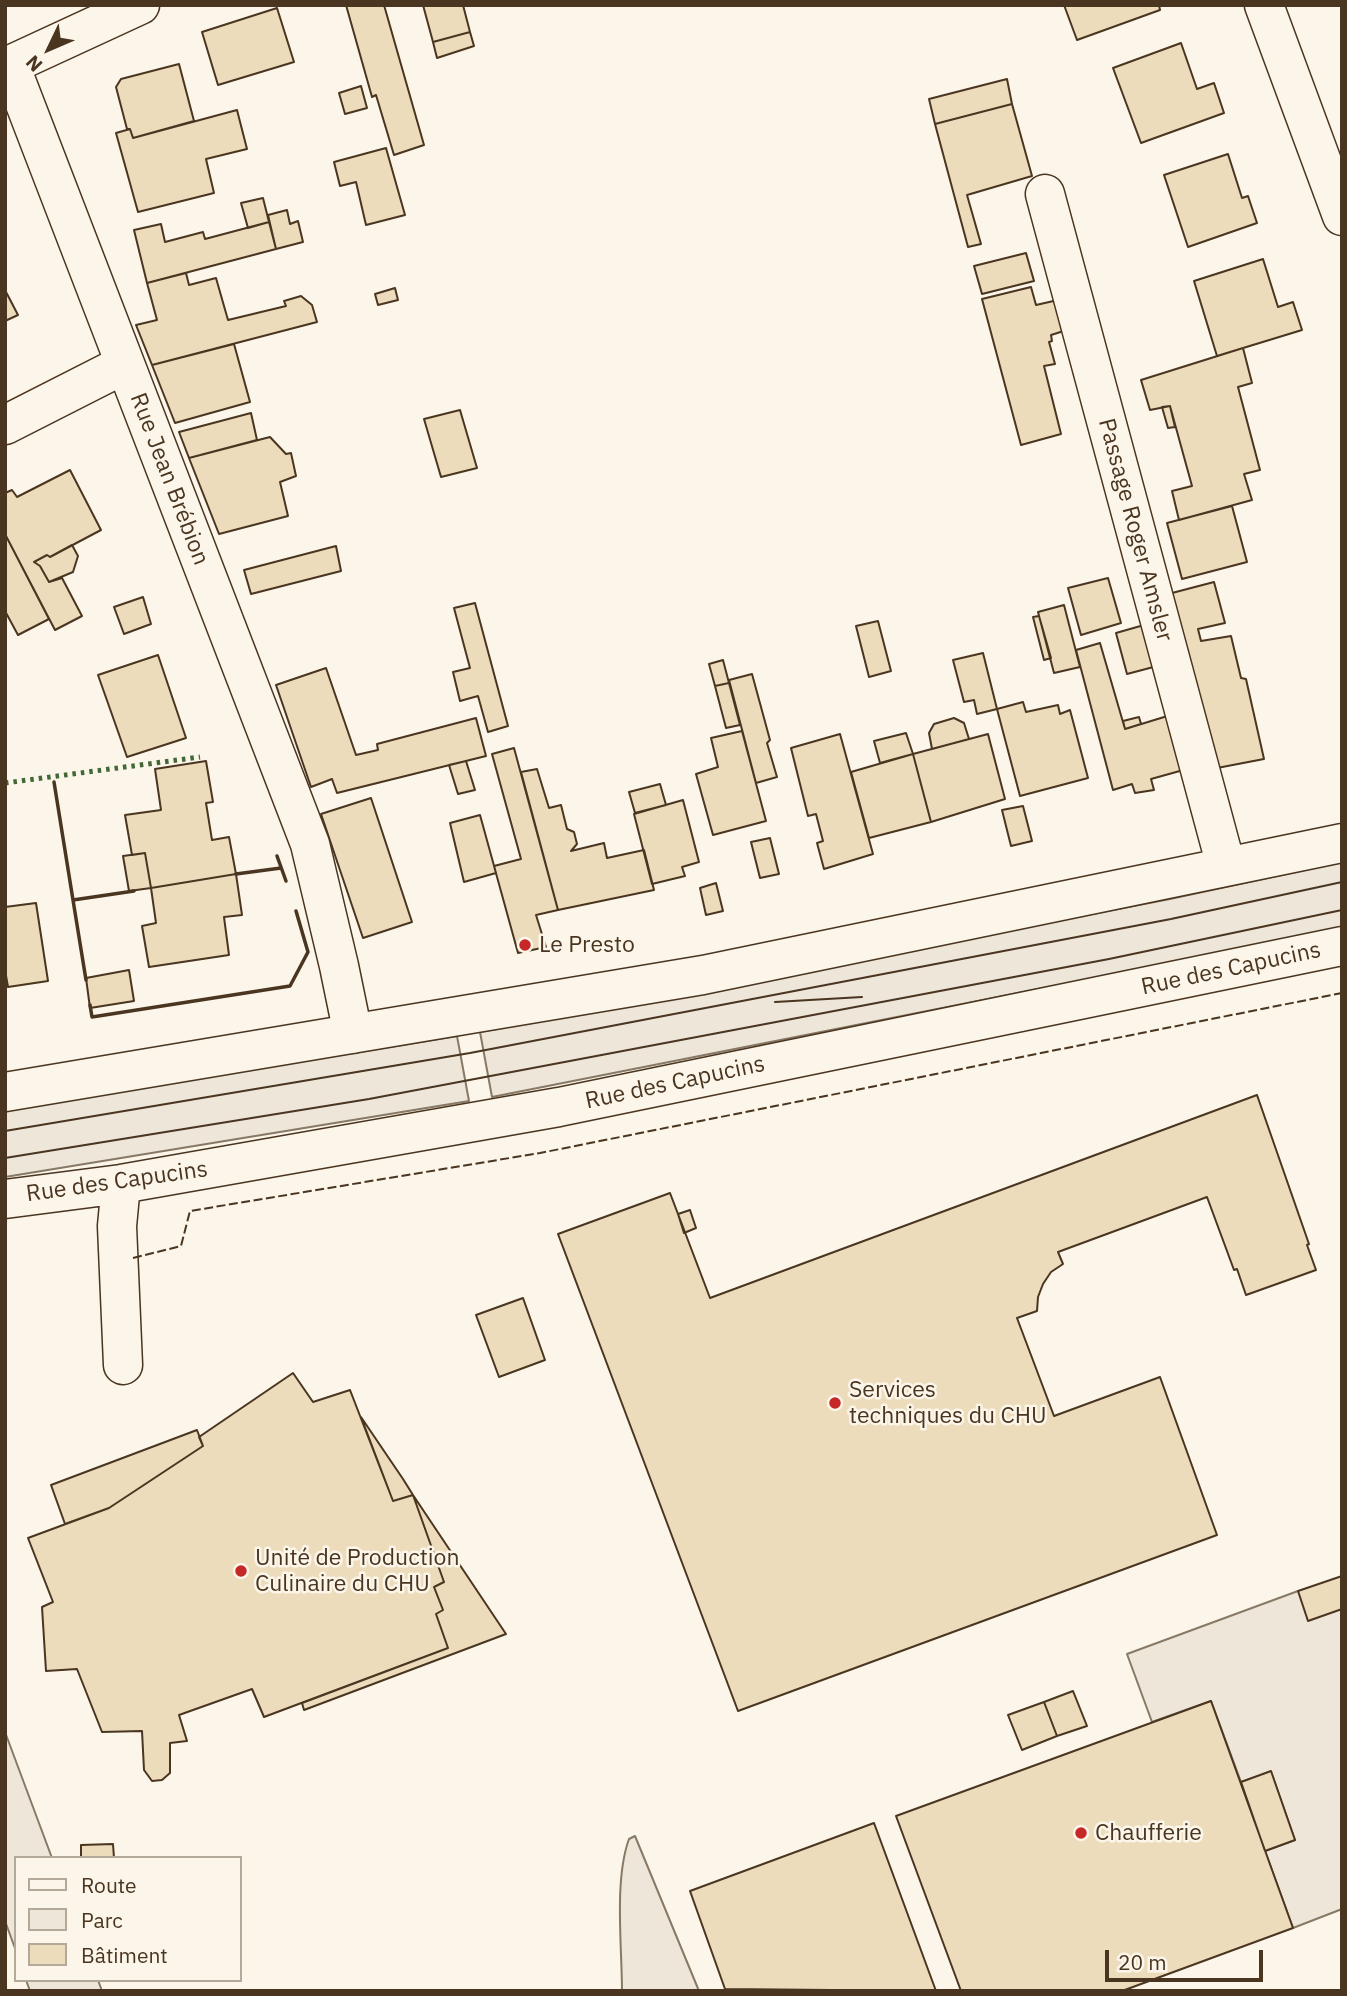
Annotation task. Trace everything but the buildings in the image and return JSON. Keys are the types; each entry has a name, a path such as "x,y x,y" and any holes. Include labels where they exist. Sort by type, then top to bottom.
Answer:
{"street":[{"name":"Rue Jean Brébion","path":"140,5 10,65 310,845 353,1034"},
{"path":"1264,5 1342,216"},
{"name":"Passage Roger Amsler","path":"1045,194 1226,866"},
{"path":"5,425 125,364"},
{"path":"5,1092 703,975 1342,843"},
{"name":"Rue des Capucins","path":"5,1199 121,1184 559,1107 1342,946"},
{"path":"121,1184 117,1226 123,1365"}],"green space":[{"path":"1342,862 1342,929 492,1097 480,1032 1170,899"},
{"path":"457,1036 469,1101 5,1177 5,1110"},
{"path":"1298,1591 1342,1609 1342,1909 1293,1928 1265,1851 1295,1840 1271,1772 1241,1782 1211,1701 1152,1722 1127,1654"},
{"path":"5,1732 51,1856 14,1856 14,1946 5,1921"},
{"path":"635,1836 699,1991 622,1991 620,1894 624,1855 629,1839"},
{"path":"27,1982 99,1982 102,1991 30,1991"}],"tram line":[{"path":"5,1131 470,1053 1171,919 1342,882"},
{"path":"5,1158 369,1099 1109,959 1342,910"},
{"path":"775,1002 862,997"}],"hedge":[{"path":"5,783 200,757"}],"fence":[{"path":"133,1258 181,1246 190,1211 540,1153 1342,993"}],"wall":[{"path":"54,782 73,900"},
{"path":"277,856 286,881"},
{"path":"236,874 281,868"},
{"path":"86,980 73,900 134,891"},
{"path":"90,1005 92,1017 290,986 308,952 296,911"}],"place":[{"name":"Le Presto","path":"525,945"},
{"name":"Services techniques du CHU","path":"835,1403"},
{"name":"Unité de Production Culinaire du CHU","path":"241,1571"},
{"name":"Chaufferie","path":"1081,1833"}]}
